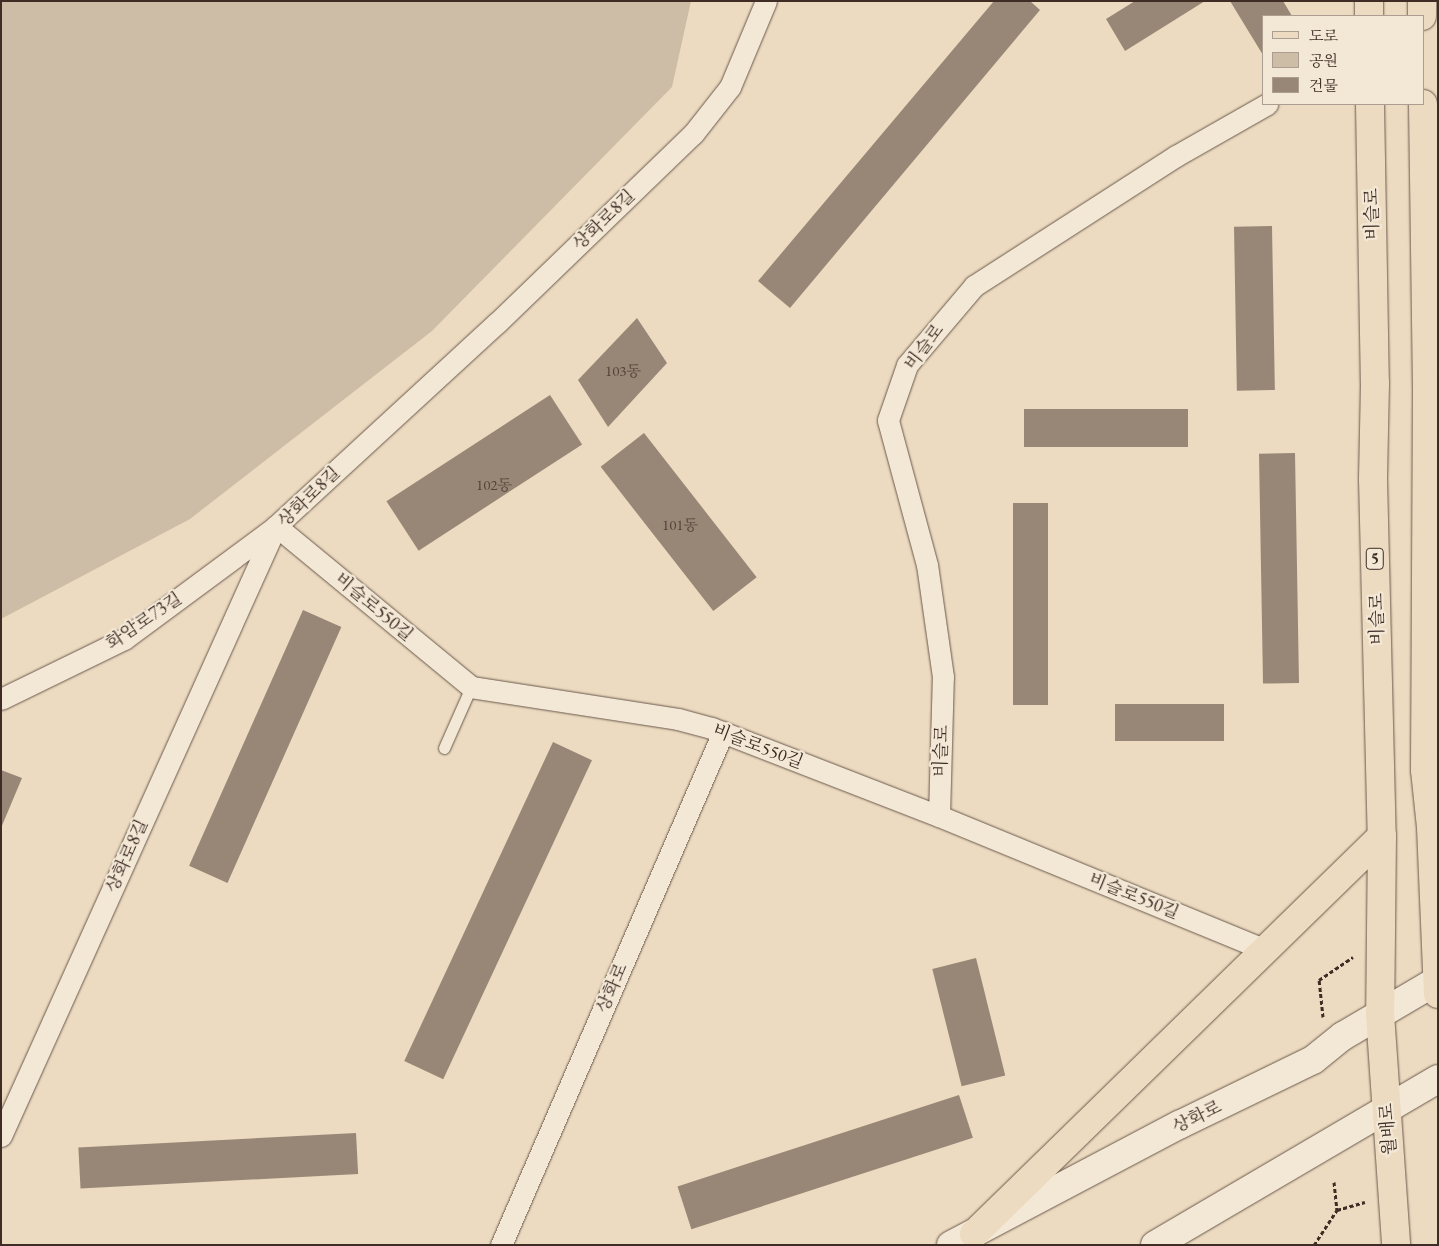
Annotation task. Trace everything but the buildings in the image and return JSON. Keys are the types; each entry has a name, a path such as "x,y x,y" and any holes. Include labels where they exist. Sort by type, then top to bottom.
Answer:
{"main road":[{"path":"1369,1 1369,15"},
{"path":"1422,1 1422,15"},
{"name":"비슬로","path":"1370,105 1375,383 1373,479 1382,836 1380,1014"},
{"path":"1423,105 1427,388 1424,627 1425,770 1431,827 1437,985"},
{"path":"1424,627 1438,659"},
{"path":"962,1239 1266,950 1382,836"},
{"name":"상화로","path":"962,1239 1179,1125 1313,1060 1343,1036 1380,1014 1437,985"},
{"name":"월배로","path":"1380,1014 1396,1245"},
{"path":"1155,1245 1438,1079"}],"street":[{"name":"상화로8길","path":"1,1136 276,526 497,323 693,134 730,86 766,1"},
{"name":"비슬로","path":"939,816 943,677 927,565 888,420 907,365 974,286 1176,156 1266,105"},
{"name":"비슬로550길","path":"276,526 471,687 678,718 723,732 939,816 1266,950"},
{"name":"화암로73길","path":"1,699 124,639 276,526"},
{"name":"상화로","path":"501,1245 723,732"},
{"path":"1431,827 1438,796"}],"lane":[{"path":"444,748 471,687"}],"path":[{"path":"1323,1023 1319,980 1357,955"},
{"path":"1314,1245 1337,1210 1334,1182"},
{"path":"1337,1210 1370,1200"}],"green space":[{"path":"1,1 691,1 672,87 432,331 190,519 1,619"}]}
